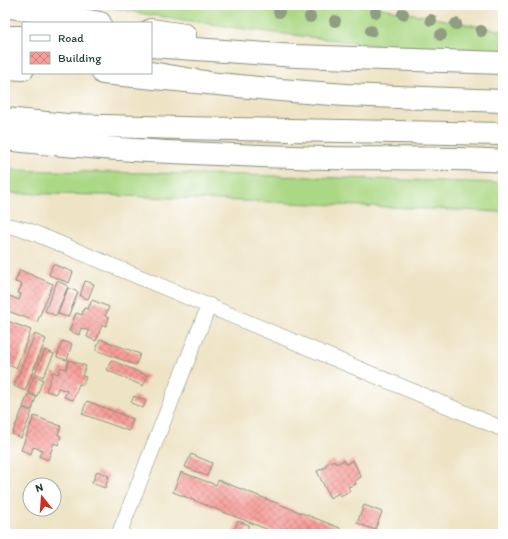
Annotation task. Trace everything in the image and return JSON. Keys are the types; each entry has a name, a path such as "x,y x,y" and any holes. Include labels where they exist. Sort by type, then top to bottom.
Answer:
{"highway":[{"path":"5,6 94,22"},
{"path":"152,30 238,42 296,56"},
{"path":"5,37 22,37"},
{"path":"152,46 296,56 503,63"},
{"path":"5,53 22,55"},
{"path":"5,68 22,69"},
{"path":"152,73 205,82"},
{"path":"114,74 345,95 503,101"},
{"path":"5,119 67,125 319,132 503,134"},
{"path":"474,134 503,137"},
{"path":"5,139 107,149 187,154 334,158 503,160"},
{"path":"5,152 122,156 187,154"}],"street":[{"path":"5,217 27,230"},
{"path":"5,225 27,230 503,429"},
{"path":"119,534 209,305"}],"green space":[{"path":"96,5 366,5 503,31 503,50 392,47 244,29"},
{"path":"5,170 245,175 503,183 503,212 101,195 5,193"}],"building":[{"path":"53,264 73,272 69,283 49,275"},
{"path":"20,270 53,284 37,322 5,310 5,294 19,300 21,294 18,293 22,284 15,282"},
{"path":"57,281 68,286 56,316 45,311"},
{"path":"85,281 94,284 88,299 80,296"},
{"path":"68,288 78,292 68,317 58,314"},
{"path":"92,300 109,307 105,316 109,318 106,326 102,325 96,341 87,337 89,331 81,328 79,335 69,331 76,313 82,315 84,308 88,309"},
{"path":"5,320 31,330 16,368 5,364"},
{"path":"35,334 46,339 25,391 14,386"},
{"path":"100,339 140,354 136,365 96,350"},
{"path":"62,341 72,344 67,360 57,357"},
{"path":"45,350 54,354 43,377 35,373"},
{"path":"69,360 86,366 82,376 86,377 83,385 79,384 73,400 64,397 67,391 58,388 56,394 46,391 53,372 58,374 61,367 66,369"},
{"path":"111,360 148,376 143,386 107,370"},
{"path":"34,376 43,379 37,396 28,392"},
{"path":"28,394 36,397 32,410 23,407"},
{"path":"134,396 146,401 143,408 131,403"},
{"path":"87,401 133,419 129,431 82,414"},
{"path":"23,408 32,412 21,438 12,434"},
{"path":"34,416 61,426 58,435 61,436 58,445 54,443 48,460 39,456 42,450 33,447 31,454 21,450"},
{"path":"191,454 212,463 207,476 185,467"},
{"path":"334,460 336,464 344,460 346,464 353,460 361,477 355,481 356,484 348,487 350,491 340,496 339,493 330,498 317,471 326,467 325,465"},
{"path":"97,471 109,476 105,488 92,483"},
{"path":"181,472 216,485 218,480 340,528 337,534 279,534 173,492"},
{"path":"364,505 382,512 375,530 357,523"},
{"path":"238,521 249,525 245,534 233,534"}]}
